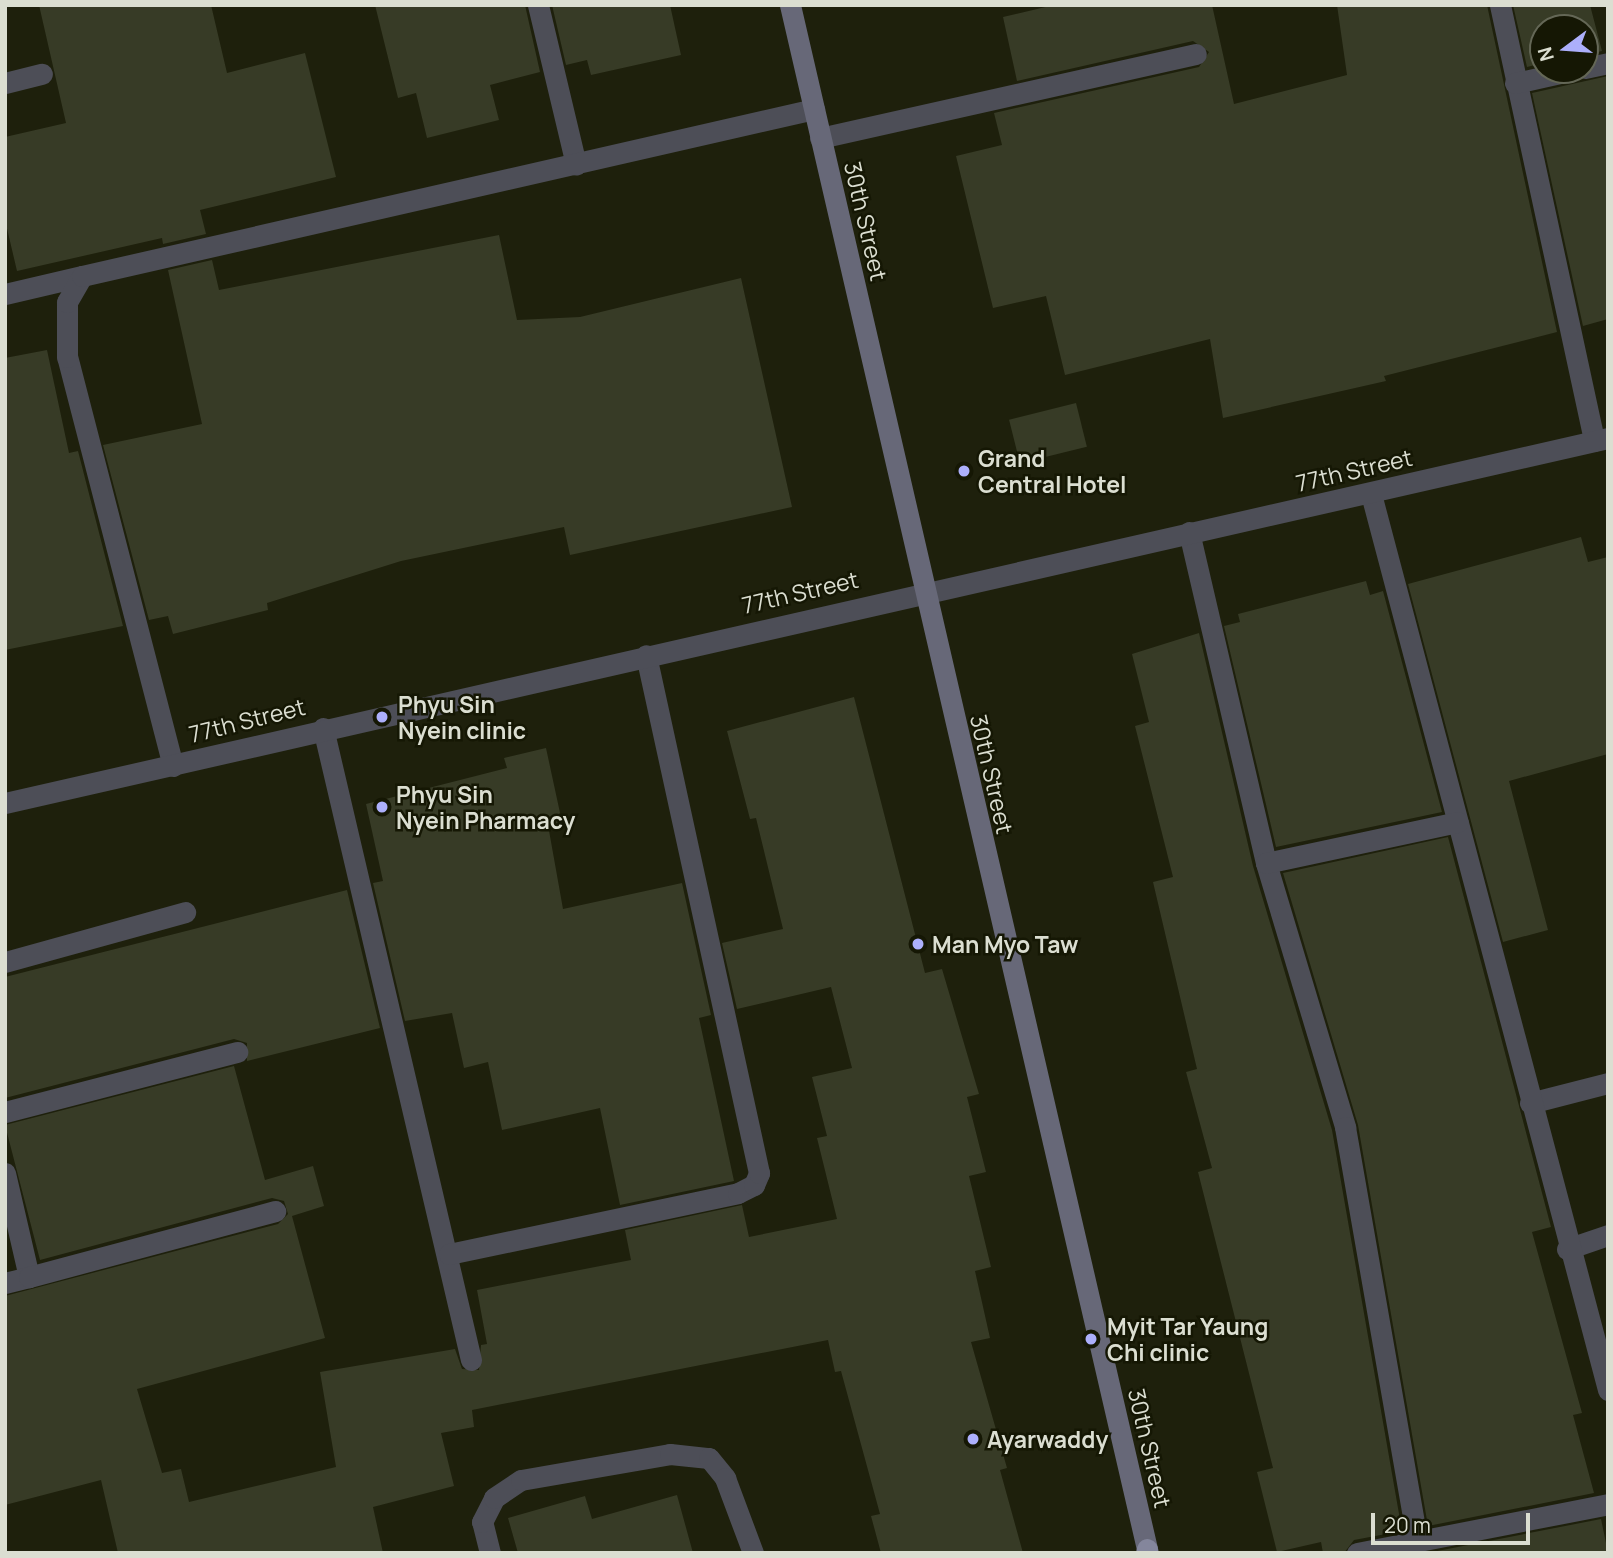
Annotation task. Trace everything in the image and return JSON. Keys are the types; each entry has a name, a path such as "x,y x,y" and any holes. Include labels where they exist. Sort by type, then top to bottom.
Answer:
{"main road":[{"name":"30th Street","path":"790,5 922,591 1150,1552"}],"street":[{"path":"538,5 576,165"},
{"path":"1500,5 1515,83 1601,439"},
{"path":"820,138 1196,54"},
{"path":"5,83 41,74"},
{"path":"1515,83 1529,80"},
{"path":"5,294 814,109"},
{"path":"82,276 67,302 67,357 173,766"},
{"name":"77th Street","path":"5,803 922,591 1371,494 1601,439"},
{"path":"1371,494 1567,1250 1608,1390"},
{"path":"1189,532 1266,863 1345,1127 1417,1540"},
{"path":"449,1254 738,1193 754,1185 759,1173 646,655"},
{"path":"323,728 449,1254 471,1360"},
{"path":"1266,863 1458,822"},
{"path":"5,962 185,912"},
{"path":"5,1112 237,1052"},
{"path":"1530,1103 1608,1083"},
{"path":"5,1173 29,1277"},
{"path":"5,1283 275,1211"},
{"path":"1567,1250 1608,1235"},
{"path":"490,1553 482,1522 494,1497 521,1480 670,1454 709,1458 726,1478 752,1553"},
{"path":"1357,1553 1608,1504"}],"building":[{"path":"39,5 211,5 227,73 305,53 336,177 200,210 206,234 163,244 162,238 17,271 5,220 5,137 66,123"},
{"path":"375,5 525,5 540,72 490,85 499,120 427,138 416,93 398,98"},
{"path":"552,5 670,5 681,55 591,75 587,60 566,65"},
{"path":"1054,5 1212,5 1234,104 1347,75 1337,5 1487,5 1557,332 1384,376 1386,381 1223,418 1210,339 1065,375 1046,296 993,308 956,156 1002,145 994,113 1199,67 1209,52 1193,41 1017,81 1003,17"},
{"path":"1513,5 1590,5 1592,14 1529,14 1527,67"},
{"path":"1608,76 1608,319 1583,326 1532,93 1572,84 1599,84 1599,78"},
{"path":"499,235 517,320 580,317 741,278 792,507 570,555 564,527 401,561 267,603 268,610 173,634 168,616 149,620 103,445 202,424 168,270 212,260 219,290"},
{"path":"47,350 69,453 78,451 123,626 5,650 5,358"},
{"path":"1076,403 1087,447 1020,463 1009,420"},
{"path":"1581,537 1588,562 1608,557 1608,754 1509,781 1548,930 1503,942 1408,584"},
{"path":"1366,581 1370,595 1383,591 1442,812 1276,847 1224,626 1240,622 1238,614"},
{"path":"1199,633 1253,866 1332,1130 1402,1531 1354,1540 1344,1553 1323,1553 1321,1542 1277,1552 1257,1472 1273,1468 1198,1172 1212,1168 1186,1072 1197,1069 1153,882 1173,877 1135,726 1149,722 1132,654"},
{"path":"854,697 925,973 942,969 979,1094 967,1097 986,1172 969,1176 991,1267 975,1271 990,1338 971,1342 1007,1468 1000,1470 1023,1553 881,1553 871,1516 880,1514 841,1371 835,1372 828,1340 472,1410 474,1427 441,1433 454,1486 373,1507 383,1553 118,1553 101,1480 5,1505 5,1296 278,1224 288,1214 284,1201 272,1198 40,1260 5,1125 234,1066 265,1180 313,1166 324,1206 292,1216 325,1338 137,1389 162,1473 181,1469 189,1502 336,1467 320,1372 455,1349 462,1369 479,1370 481,1345 487,1344 477,1290 631,1260 625,1230 742,1205 749,1237 837,1219 817,1138 827,1136 812,1077 852,1068 831,987 737,1009 722,943 783,929 756,818 750,819 727,731"},
{"path":"546,748 562,822 548,825 563,909 682,883 711,1015 699,1018 734,1181 620,1205 600,1108 502,1130 488,1062 464,1068 452,1013 405,1021 373,883 383,881 366,804 507,768 504,758"},
{"path":"1448,837 1551,1227 1532,1232 1582,1413 1573,1415 1594,1493 1428,1526 1358,1125 1283,873"},
{"path":"347,890 380,1028 247,1061 247,1043 234,1039 5,1098 5,977"},
{"path":"677,1495 693,1553 518,1553 508,1518 585,1496 592,1519"},
{"path":"1601,1519 1608,1553 1427,1553"}],"place":[{"name":"Grand Central Hotel","path":"964,471"},
{"name":"Phyu Sin Nyein clinic","path":"382,717"},
{"name":"Phyu Sin Nyein Pharmacy","path":"382,807"},
{"name":"Man Myo Taw","path":"918,944"},
{"name":"Myit Tar Yaung Chi clinic","path":"1091,1339"},
{"name":"Ayarwaddy","path":"973,1439"}]}
